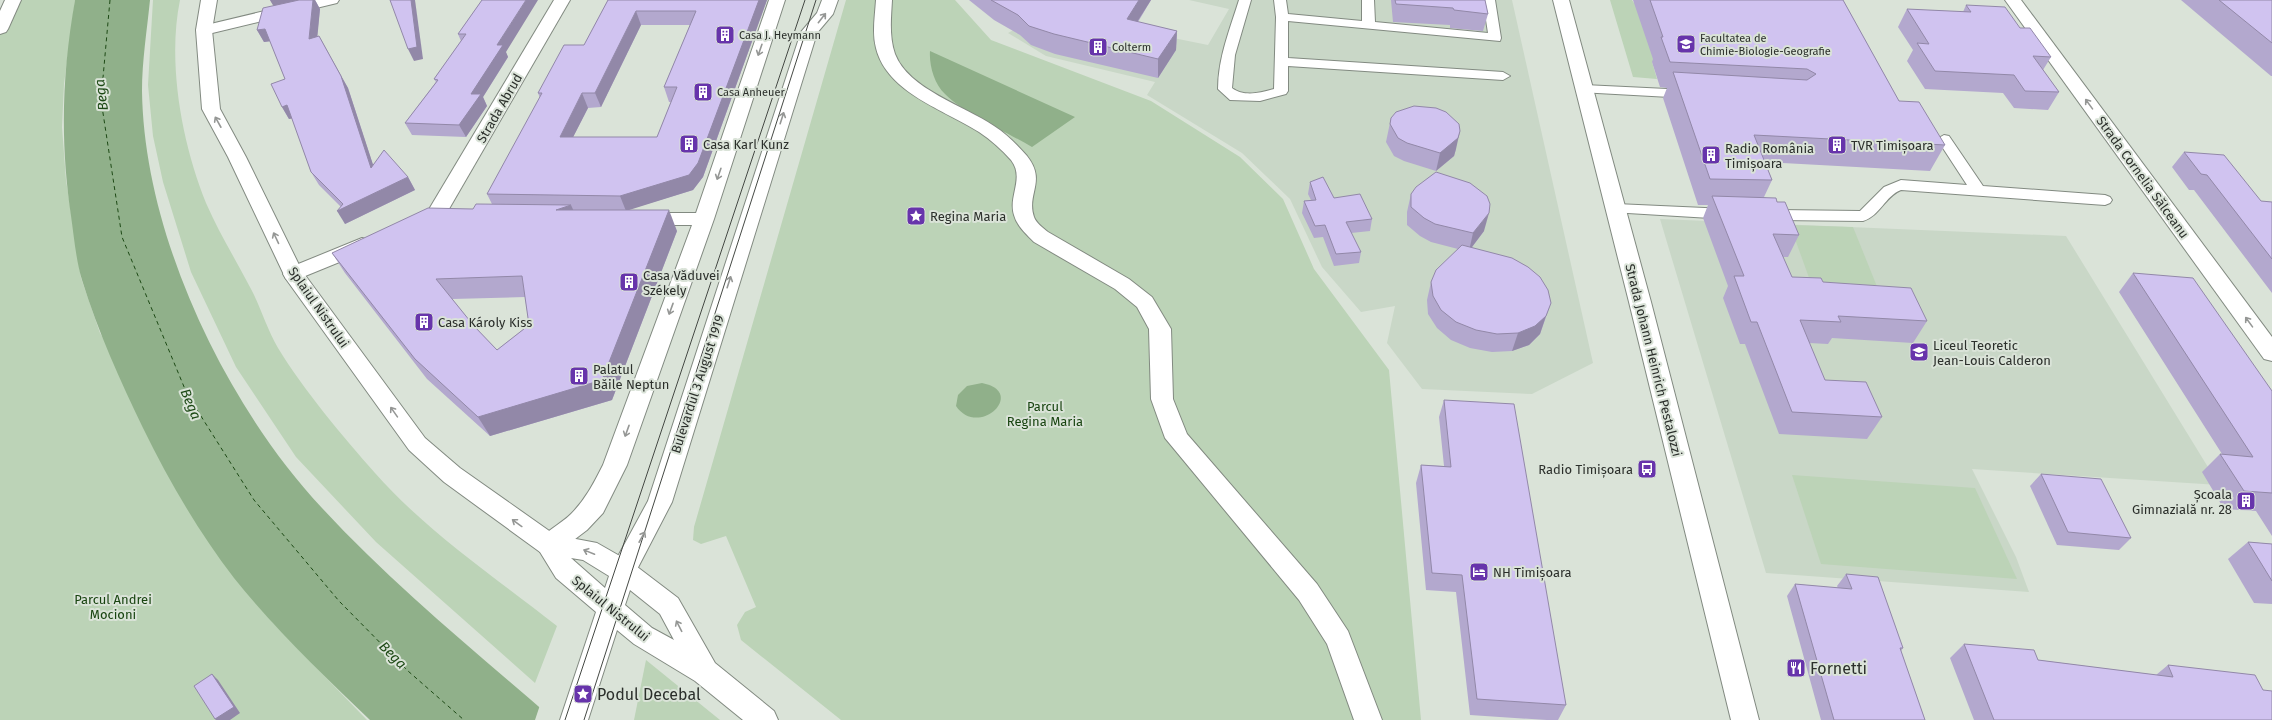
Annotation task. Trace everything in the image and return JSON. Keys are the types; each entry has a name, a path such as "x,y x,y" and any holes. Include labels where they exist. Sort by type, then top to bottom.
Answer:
{"street":[{"name":"Splaiul Nistrului","path":"209,0 204,30 211,109 238,157 293,274 416,444 452,476 549,545 565,570 643,636 705,672 764,720"},
{"path":"204,30 331,0"},
{"name":"Strada Abrud","path":"458,216 428,219 562,0"},
{"path":"549,545 578,523 594,506 615,465 704,219 777,0"},
{"name":"Bulevardul 3 August 1919","path":"610,608 623,571 660,502 809,32 826,14 830,0"},
{"path":"884,0 882,21 884,43 890,62 906,81 987,128 1009,145 1027,171 1026,190 1021,209 1030,227 1041,237 1122,284 1145,302 1160,329 1162,399 1177,438 1308,592 1339,639 1368,720"},
{"name":"Strada Johann Heinrich Pestalozzi","path":"1561,0 1616,209 1745,720"},
{"name":"Strada Cornelia Sălceanu","path":"2013,0 2272,353"},
{"path":"0,29 8,4"},
{"path":"621,218 704,219"},
{"path":"293,274 378,239"},
{"name":"Splaiul Nistrului","path":"549,545 588,550 623,571 669,606 705,672"},
{"path":"574,720 610,608"}],"lane":[{"path":"1245,0 1229,56 1225,80 1225,89 1235,97 1260,97 1281,91 1282,17 1280,0"},
{"path":"1368,0 1368,26"},
{"path":"1282,17 1495,38 1489,0"},
{"path":"1282,62 1503,76"},
{"path":"1584,89 1702,95"},
{"path":"1944,139 1979,192"},
{"path":"1754,214 1863,216 1875,208 1886,190 1901,185 1979,192 2105,200"},
{"path":"1616,209 1738,214"}],"shaded area":[{"name":"Colterm","path":"1189,0 1512,0 1593,363 1532,394 1422,389 1387,343 1395,306 1361,312 1322,267 1290,199 1242,153 1147,95 1155,82 1046,56 1008,33 1059,5 1099,23 1208,45 1229,9"},
{"name":"Liceul Teoretic Jean-Louis Calderon","path":"1660,219 2066,236 2219,485 1972,469 2016,557 2029,592 1766,573"}],"green space":[{"name":"Parcul Andrei Mocioni","path":"13,0 75,0 64,84 62,127 66,180 81,278 100,333 272,622 367,720 0,720 0,29"},
{"path":"153,0 180,0 176,24 176,76 184,129 197,180 211,214 251,289 278,348 299,380 337,428 375,473 416,515 462,553 557,626 535,683 376,542 296,457 236,367 191,272 163,182 153,136 148,85"},
{"name":"Parcul Regina Maria","path":"846,0 955,0 991,40 1151,101 1240,157 1283,199 1314,269 1389,370 1421,720 841,720 741,640 737,625 745,612 756,607 726,536 701,544 693,540 694,527"},
{"path":"1610,0 1632,0 1634,3 1645,4 1665,63 1652,62 1657,79 1633,77"},
{"path":"1790,225 1853,227 1878,289 1812,286"},
{"path":"1792,475 1975,488 2017,579 1821,564"},
{"path":"646,660 720,720 634,720"}],"water":[{"name":"Bega","path":"75,0 150,0 142,91 146,146 157,202 174,259 196,314 223,368 253,419 286,466 322,508 377,564 435,617 554,720 370,720 317,669 250,597 234,578 196,524 153,448 134,410 102,337 80,272 75,248 67,188 64,134 67,54"},
{"path":"930,51 1075,117 1032,147 975,116 945,94 935,80 930,62"},
{"path":"982,383 995,388 1000,395 1000,403 986,416 976,418 965,415 956,406 958,395 967,386"}],"pier":[{"path":"540,705 556,718 556,720 535,720"}],"building":[{"path":"299,0 313,0 309,39 319,36 341,76 371,168 384,150 408,177 337,211 343,204 311,172 287,105 282,107 271,84 285,79 265,29 257,30 263,8"},
{"path":"390,0 411,0 417,47 408,49"},
{"path":"482,0 526,0 497,45 503,45 471,94 481,94 459,125 405,123 438,80 434,79 466,34 458,34"},
{"path":"608,0 759,0 698,163 689,175 620,196 487,194 542,93 538,93 564,45 584,45","holes":["636,11 696,11 664,87 677,87 657,137 560,137 582,93 595,93"]},
{"path":"991,0 1139,0 1127,19 1177,31 1158,59 1054,34 1029,26 1018,15"},
{"path":"1395,0 1485,0 1488,14 1454,10 1453,8 1396,4"},
{"path":"1650,0 1843,0 1899,101 1919,102 1945,145 1754,135 1772,180 1710,179 1673,72 1807,80 1816,74 1807,69 1670,62"},
{"path":"2219,0 2272,0 2272,43"},
{"path":"1966,5 2005,7 2020,28 2030,28 2051,57 2033,56 2059,92 2025,91 2014,75 1935,71 1917,43 1929,44 1907,9 1971,12"},
{"path":"1414,106 1436,108 1446,112 1459,124 1460,131 1458,138 1440,153 1407,143 1398,138 1390,124 1391,118 1396,112"},
{"path":"2184,152 2224,155 2261,201 2272,202 2272,259 2207,175 2201,174"},
{"path":"1436,172 1470,183 1487,196 1490,204 1489,213 1473,233 1435,224 1424,218 1411,207 1411,194 1416,187"},
{"path":"1323,177 1334,198 1360,194 1372,219 1346,222 1361,252 1336,254 1325,225 1315,226 1304,201 1316,200 1310,182"},
{"path":"1712,196 1776,198 1777,202 1785,202 1799,235 1773,234 1792,277 1821,278 1823,282 1911,288 1927,321 1838,316 1841,322 1800,320 1825,380 1866,382 1882,417 1792,412 1757,322 1751,322 1734,276 1744,276"},
{"path":"476,204 571,205 556,210 669,210 602,380 478,417 415,359 332,253 428,208 473,209","holes":["522,276 529,325 497,350 474,326 436,279"]},
{"path":"1462,245 1512,258 1528,267 1540,277 1548,290 1551,303 1546,316 1535,326 1518,333 1497,334 1476,330 1456,322 1441,310 1433,296 1431,282 1436,270"},
{"path":"2133,273 2193,278 2272,391 2272,493 2244,491 2220,454 2253,457"},
{"name":"NH Timișoara","path":"1444,400 1514,404 1566,705 1477,699 1462,575 1432,573 1421,465 1451,467"},
{"path":"2041,474 2101,479 2131,538 2068,532"},
{"path":"2248,542 2272,544 2272,581"},
{"path":"1846,574 1878,577 1903,648 1900,648 1925,720 1834,720 1795,584 1852,589"},
{"path":"1964,644 2034,650 2038,660 2173,677 2168,665 2255,675 2263,690 2272,691 2272,720 1994,720"},
{"path":"212,674 234,707 215,719 194,686"}],"ferry route":[{"path":"110,0 101,100 122,237 187,394 254,500 339,601 408,671 464,720"}],"tram line":[{"path":"565,720 805,0"},
{"path":"584,720 816,0"}],"place":[{"name":"Casa J. Heymann","path":"725,35"},
{"name":"Facultatea de Chimie-Biologie-Geografie","path":"1686,44"},
{"name":"Colterm","path":"1098,47"},
{"name":"Casa Anheuer","path":"703,92"},
{"name":"Casa Karl Kunz","path":"689,144"},
{"name":"TVR Timișoara","path":"1837,145"},
{"name":"Radio România Timișoara","path":"1711,155"},
{"name":"Regina Maria","path":"916,216"},
{"name":"Casa Văduvei Székely","path":"629,282"},
{"name":"Casa Károly Kiss","path":"424,322"},
{"name":"Liceul Teoretic Jean-Louis Calderon","path":"1919,352"},
{"name":"Palatul Băile Neptun","path":"579,376"},
{"name":"Radio Timișoara","path":"1647,469"},
{"name":"Școala Gimnazială nr. 28","path":"2246,501"},
{"name":"NH Timișoara","path":"1479,572"},
{"name":"Fornetti","path":"1796,668"},
{"name":"Podul Decebal","path":"583,694"}]}
